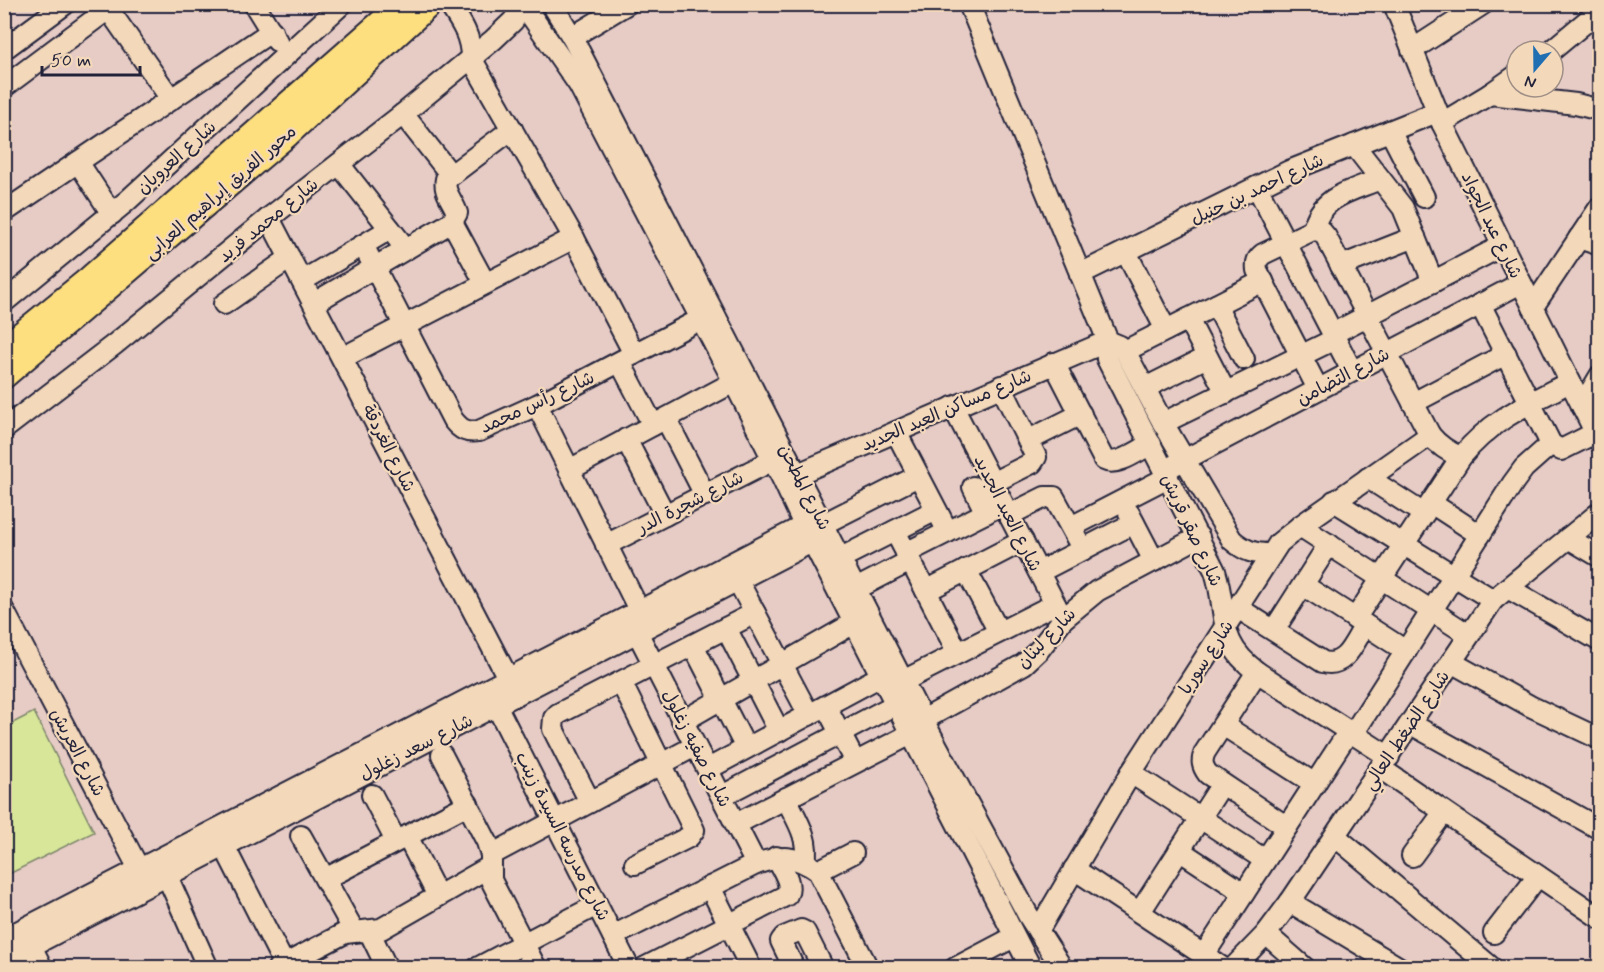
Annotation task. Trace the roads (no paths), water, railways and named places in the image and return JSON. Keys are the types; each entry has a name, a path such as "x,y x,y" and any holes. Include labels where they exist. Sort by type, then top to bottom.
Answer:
{"main road":[{"name":"محور الفريق إبراهيم العرابى","path":"4,348 416,9"},
{"name":"محور الفريق إبراهيم العرابى","path":"4,376 279,142 416,9"}],"street":[{"path":"4,49 65,4"},
{"path":"254,4 286,56"},
{"name":"شارع العروبان","path":"4,302 112,214 342,4"},
{"path":"449,4 466,28 471,58 574,238 627,358 659,422 705,495"},
{"name":"شارع المطحن","path":"552,4 572,37 818,528 854,624 881,676 896,704 917,727 1062,968"},
{"path":"572,37 627,4"},
{"name":"شارع صقر قريش","path":"969,4 1080,274 1116,346 1145,388 1232,540 1243,549 1257,554 1271,554"},
{"name":"شارع عبد الجواد","path":"1394,4 1440,117 1597,438"},
{"name":"شارع محمد فريد","path":"4,429 115,344 269,218 404,114 513,21 524,5"},
{"name":"شارع المطحن","path":"524,5 579,85 773,460 791,477"},
{"path":"1412,50 1480,6"},
{"path":"4,87 112,7 171,99"},
{"path":"1565,39 1599,10"},
{"path":"4,212 272,31"},
{"name":"شارع احمد بن حنبل","path":"1080,274 1289,171 1390,131 1440,117 1490,94 1505,83"},
{"path":"1490,94 1576,104 1599,110"},
{"path":"404,114 450,174"},
{"path":"314,303 452,222 457,213 444,186 446,179 512,129"},
{"path":"1390,131 1424,197"},
{"path":"1354,145 1403,208 1433,282"},
{"path":"78,162 112,214"},
{"path":"339,164 406,249"},
{"path":"1314,230 1316,218 1330,200 1380,179"},
{"path":"1257,187 1352,371"},
{"path":"1533,307 1599,207"},
{"name":"شارع الغردقة","path":"269,218 508,678"},
{"path":"452,222 485,283"},
{"path":"302,281 390,229"},
{"path":"1318,389 1256,264 1258,258 1314,230 1321,231 1326,237 1430,435 1448,452 1461,456"},
{"path":"1341,266 1415,237"},
{"path":"342,357 574,238"},
{"path":"1579,238 1599,244"},
{"name":"شارع رأس محمد","path":"363,245 459,429 469,433 479,431 537,405 701,319"},
{"path":"1163,423 1301,356 1366,316 1503,246"},
{"path":"1126,252 1166,330"},
{"path":"224,304 290,258"},
{"name":"شارع مساكن العبد الجديد","path":"791,477 1054,363 1166,330 1263,281"},
{"name":"شارع التضامن","path":"1071,527 1123,501 1185,460 1521,283"},
{"path":"1480,304 1551,444 1562,450 1597,438"},
{"path":"1216,305 1244,359"},
{"path":"1188,319 1226,393"},
{"name":"شارع صقر قريش","path":"1116,346 1106,347 1107,359 1215,571 1221,590 1225,629 1232,646 1243,661 1351,733 1444,812 1599,918"},
{"path":"1413,403 1506,354"},
{"path":"1145,388 1207,357"},
{"path":"1054,363 1104,460 1115,462 1151,444"},
{"path":"1582,406 1599,376"},
{"path":"569,470 734,382"},
{"path":"1238,608 1323,662 1331,664 1338,662 1344,657 1381,578 1461,456 1490,427 1570,382"},
{"path":"983,485 1035,460 1036,453 1001,386"},
{"path":"537,405 639,610"},
{"name":"شارع العبد الجديد","path":"953,407 983,485 1023,542 1059,611"},
{"path":"1029,440 1081,414"},
{"path":"896,432 948,532"},
{"name":"شارع سوريا","path":"1036,928 1131,773 1279,543 1334,501 1430,435"},
{"path":"626,439 665,515"},
{"path":"1204,955 1315,784 1406,651 1524,468 1551,444"},
{"name":"شارع شجرة الدر","path":"606,545 773,460"},
{"path":"818,528 918,476"},
{"path":"1368,478 1480,535"},
{"path":"856,589 948,532 1000,511 1050,496 1058,500 1083,550"},
{"path":"1123,501 1154,561"},
{"path":"1334,501 1454,576 1501,594 1599,641"},
{"path":"841,558 936,510"},
{"name":"شارع الضغط العالي","path":"1233,968 1266,933 1290,902 1469,635 1501,594 1599,512"},
{"path":"1039,572 1134,523"},
{"path":"1300,526 1469,635"},
{"name":"شارع المطحن","path":"818,528 841,558 903,681 917,727 1019,946"},
{"name":"شارع سعد زغلول","path":"4,960 738,580 818,528"},
{"name":"شارع سعد زغلول","path":"4,939 639,610 818,528"},
{"path":"895,531 958,653"},
{"name":"شارع لبنان","path":"736,824 855,762 1024,664 1039,650 1059,611 1199,537"},
{"path":"1568,538 1599,557"},
{"path":"926,591 1023,542"},
{"path":"1274,630 1329,544"},
{"path":"966,570 999,632"},
{"path":"738,580 782,665 818,710 841,734 855,762"},
{"path":"1303,585 1406,651"},
{"name":"شارع العريش","path":"4,611 8,634 139,869"},
{"path":"903,681 999,632 1059,611"},
{"path":"590,802 553,729 552,723 558,714 755,613"},
{"path":"683,722 854,624"},
{"path":"726,628 779,731"},
{"name":"شارع صفيه زغلول","path":"637,632 756,864"},
{"path":"693,645 746,748"},
{"path":"1451,662 1530,706 1599,739"},
{"path":"1257,672 1202,759 1203,768 1222,784 1287,827"},
{"path":"708,769 881,676"},
{"path":"621,682 694,830 689,837 635,864"},
{"path":"722,796 896,704"},
{"name":"شارع مدرسه السيدة زينب","path":"496,705 629,968"},
{"path":"1411,724 1599,829"},
{"path":"1223,725 1315,784"},
{"path":"224,846 283,966 345,933 381,928 438,896 555,821 695,746"},
{"path":"442,755 488,842 491,880 536,968"},
{"path":"1131,773 1265,860"},
{"path":"1140,912 1222,784"},
{"path":"372,795 438,896"},
{"path":"786,798 804,835 812,867 867,968"},
{"path":"325,879 468,804"},
{"path":"1412,856 1444,812"},
{"path":"301,836 325,879 387,968"},
{"path":"1335,836 1492,968"},
{"path":"1179,850 1244,893"},
{"path":"613,936 756,864 776,857 791,858 812,867 853,853"},
{"path":"644,968 787,896 789,884 776,857"},
{"path":"1074,869 1223,968"},
{"path":"167,876 208,968"},
{"path":"1494,933 1538,876"},
{"path":"710,887 751,968"},
{"path":"1290,902 1400,968"},
{"path":"477,968 597,904"},
{"path":"955,968 1019,946 1034,949 1036,928 1017,920 1019,946"},
{"path":"794,968 781,941 784,937 801,930 805,932 823,968"},
{"path":"1266,933 1305,968"},
{"path":"31,946 42,968"}]}
